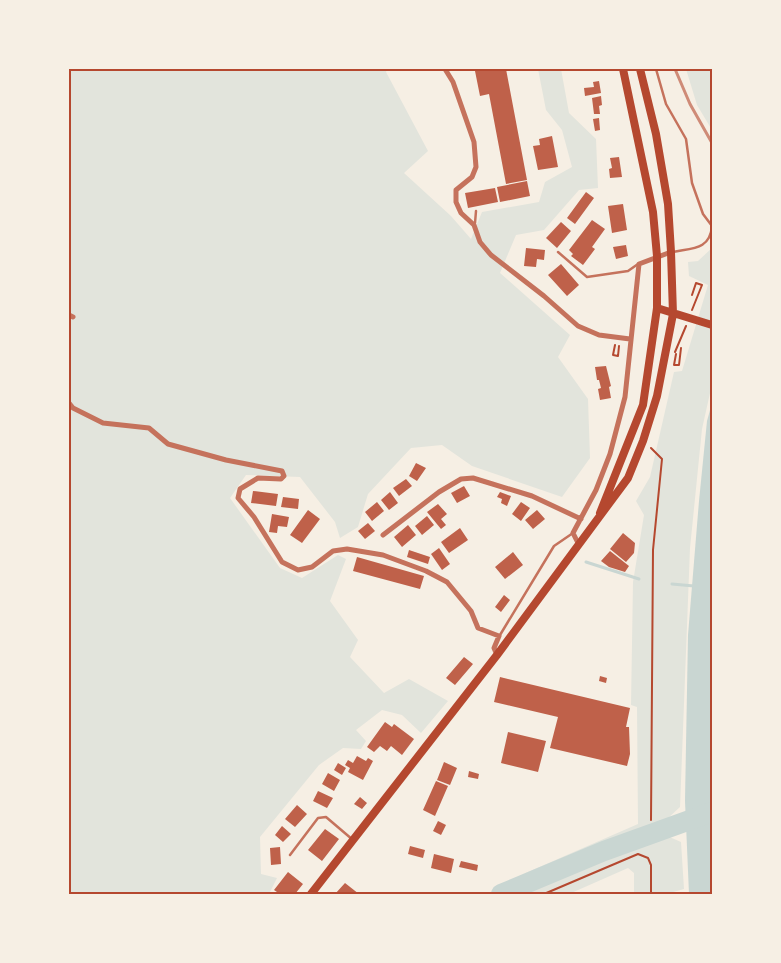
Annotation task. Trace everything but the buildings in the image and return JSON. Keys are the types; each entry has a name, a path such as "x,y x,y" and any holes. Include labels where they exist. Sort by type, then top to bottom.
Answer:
{"highway":[{"path":"596,524 643,406 657,308 657,256 654,212 623,69"},
{"path":"311,894 596,524 628,478 643,441 657,396 673,314 668,204 656,134 640,69"},
{"path":"657,308 712,325"}],"street":[{"path":"445,69 453,82 474,142 476,167 472,177 456,190 456,202 461,213 474,225 480,242 491,255 544,296 578,326 599,334 630,339"},
{"path":"579,546 573,533 596,490 610,454 625,397 639,264 671,252"},
{"path":"69,403 73,408 103,423 149,428 168,444 226,460 282,471 284,476 281,479 258,478 240,489 238,498 254,517 282,562 298,570 312,567 333,551 347,549 383,555 426,571 447,582 471,611 478,628 499,636 494,648 496,655"},
{"path":"384,536 439,492 461,479 473,478 532,496 580,519"}],"lane":[{"path":"656,69 666,104 686,139 692,183 704,214 712,226 711,236 703,246 671,252"},
{"path":"474,225 476,211"},
{"path":"558,252 587,277 628,271 639,264"},
{"path":"499,636 554,546 573,533"},
{"path":"290,855 318,818 326,817 354,840"}],"path":[{"path":"692,295 696,283 702,285 696,298"},
{"path":"615,344 613,355 618,356 619,346"},
{"path":"676,352 674,365 679,365 681,348"},
{"path":"643,441 662,459 653,550 651,820"},
{"path":"544,894 638,854 648,858 651,865 651,894"}],"shaded area":[{"path":"69,69 387,69 386,72 428,151 404,173 451,216 471,239 482,212 539,202 545,182 572,167 562,130 546,110 538,69 561,69 569,113 596,139 598,188 579,190 544,230 516,235 500,273 570,335 558,357 588,399 590,458 562,497 472,466 442,445 411,448 368,494 358,527 340,538 335,522 300,477 246,475 230,498 280,568 302,578 338,555 346,559 330,601 358,640 350,657 384,693 409,679 448,701 421,733 402,715 382,710 356,730 366,741 361,749 343,748 319,765 260,837 261,874 277,878 269,894 69,894"},
{"path":"686,69 712,69 712,130 697,105"},
{"path":"712,248 712,384 702,429 690,548 680,807 667,819 521,875 638,824 637,707 631,705 633,582 644,515 636,501 650,477 674,372 682,371 708,285 689,276 688,262 698,261"},
{"path":"712,403 712,894 689,894 685,801 688,635 707,421"},
{"path":"665,835 681,842 684,889 666,894 634,894 634,873 628,868 569,894 514,894"}],"waterway":[{"path":"586,562 639,579"},
{"path":"672,584 694,586"},
{"path":"501,894 604,851 712,812"}],"railway":[{"path":"675,69 690,104 712,143"}]}
